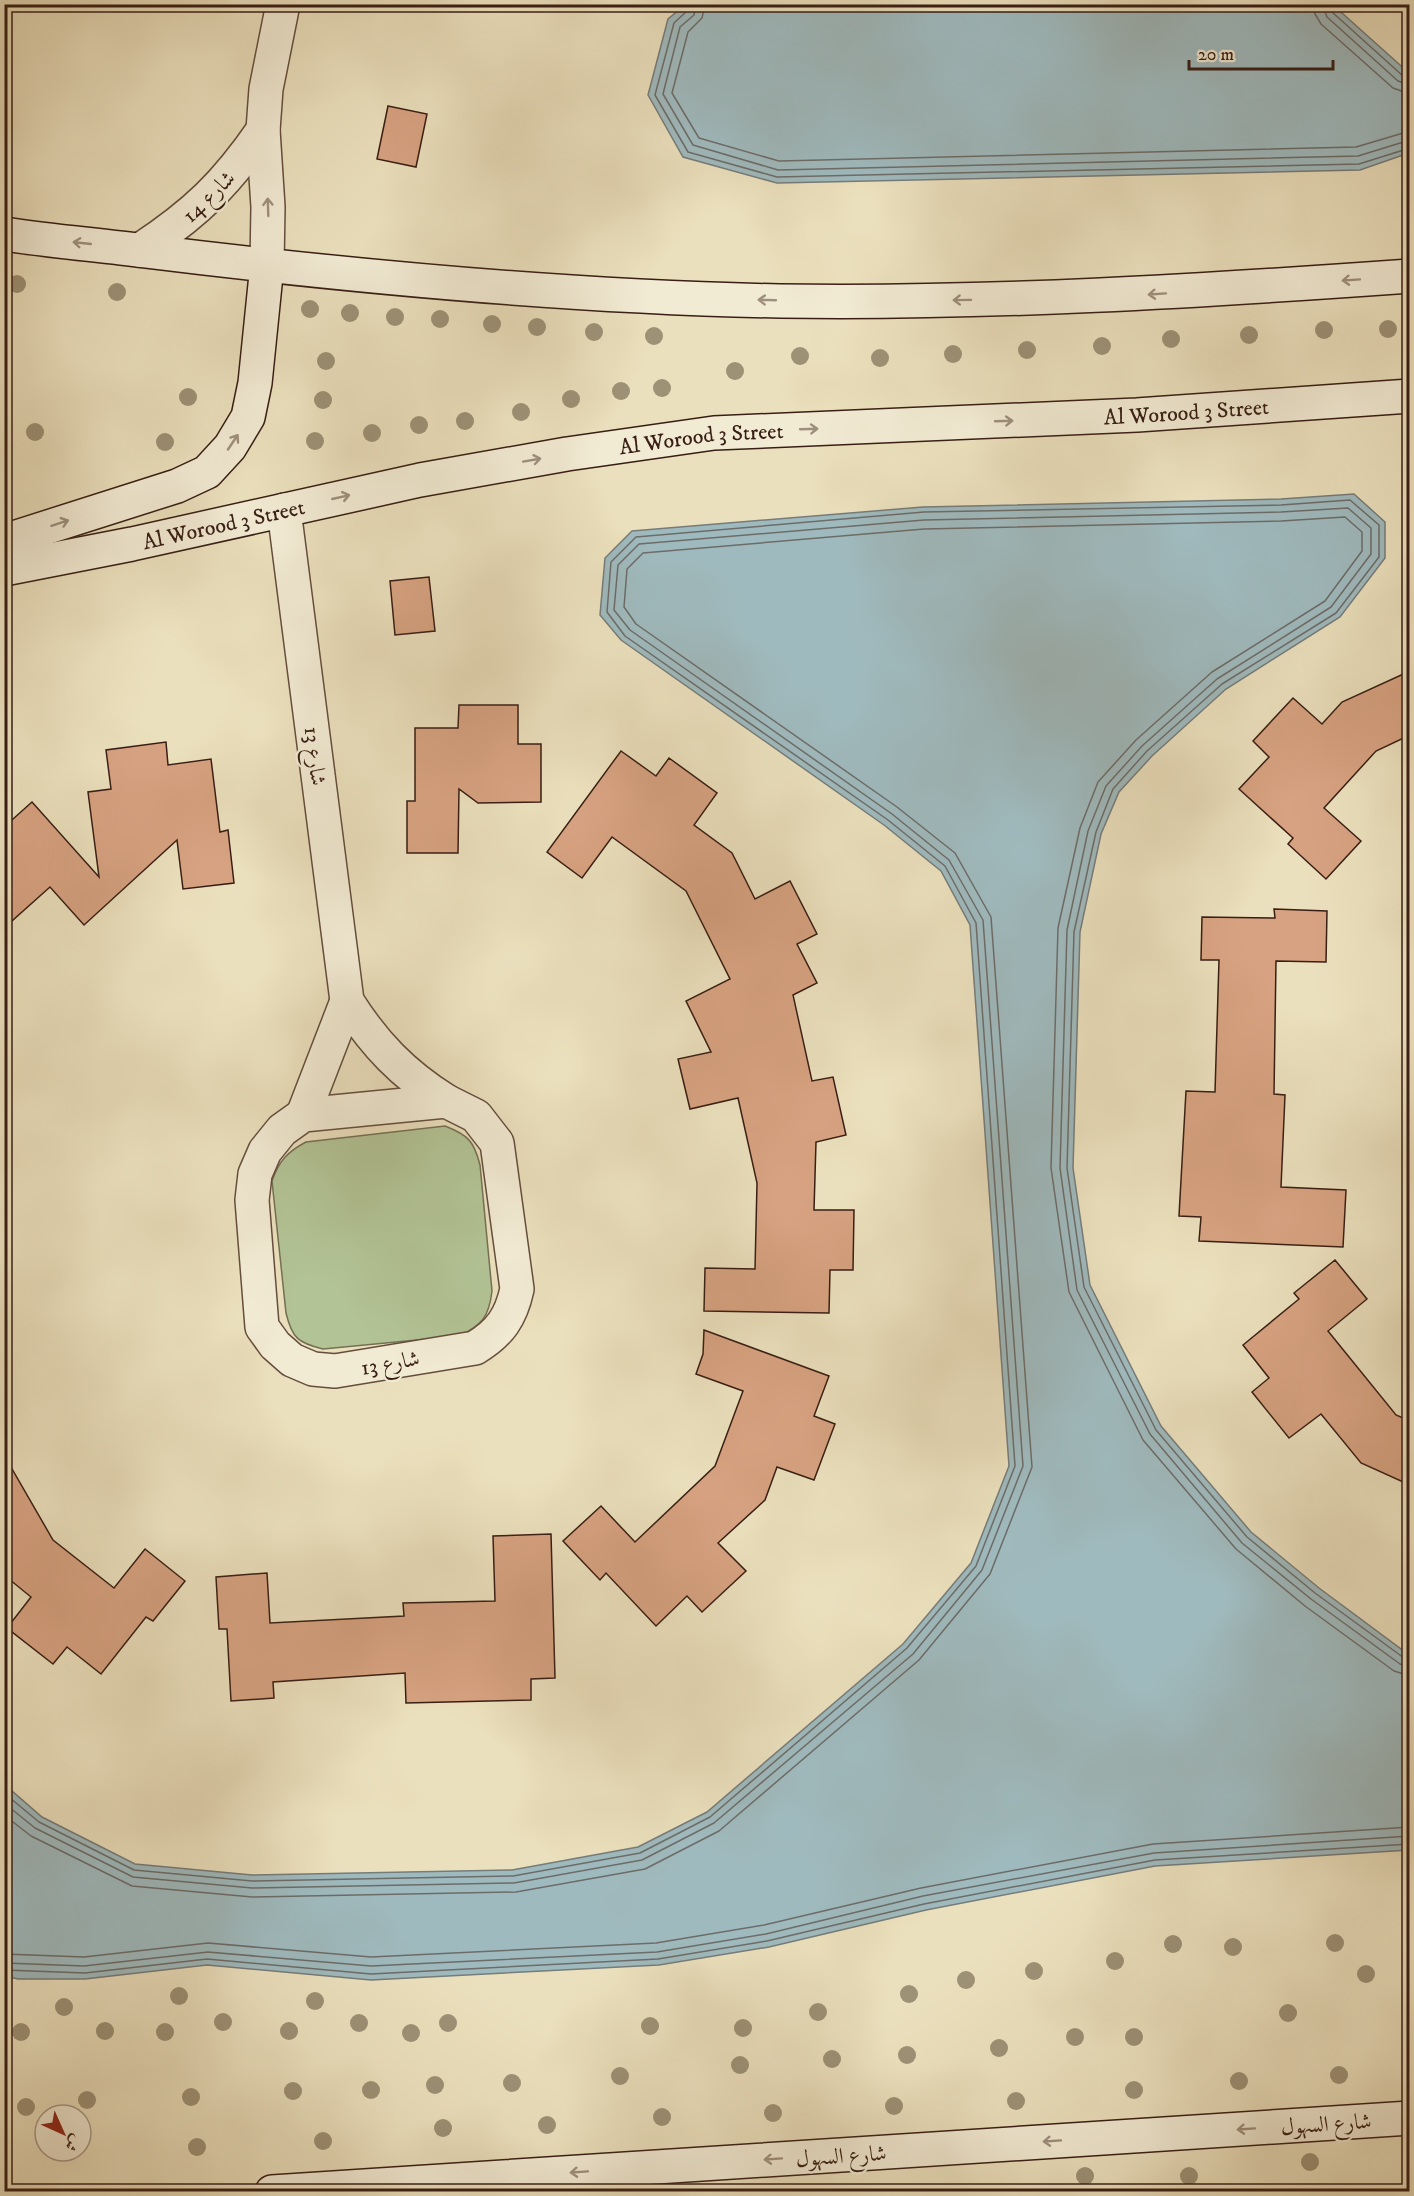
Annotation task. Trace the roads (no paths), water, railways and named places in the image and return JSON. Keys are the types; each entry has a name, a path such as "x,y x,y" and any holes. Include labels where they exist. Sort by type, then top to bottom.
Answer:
{"street":[{"name":"شارع 14","path":"4,541 177,486 207,472 223,456 248,417 259,350 267,266 268,207 264,130 266,90 283,4"},
{"name":"شارع 14","path":"140,250 176,227 208,200 237,169 264,130"},
{"path":"4,234 267,266 424,282 602,294 780,301 959,300 1137,295 1410,276"},
{"name":"Al Worood 3 Street","path":"4,569 132,544 443,476 567,454 714,433 1137,415 1410,396"},
{"name":"شارع 13","path":"284,510 347,1001 366,1032 389,1059 416,1082 476,1116 497,1143 517,1289 513,1307 504,1325 491,1338 475,1348 335,1371 313,1369 292,1360 275,1345 262,1326 252,1200 255,1174 265,1151 282,1130 303,1115 347,1001"},
{"path":"303,1115 446,1101"},
{"name":"شارع السهول","path":"272,2192 1410,2118"}],"water":[{"path":"685,5 1333,5 1409,73 1409,153 1360,170 777,183 683,157 648,95 668,19"},
{"path":"1354,494 1385,522 1385,558 1340,617 1226,689 1152,756 1119,792 1101,834 1080,932 1073,1168 1090,1285 1161,1426 1251,1532 1319,1588 1409,1655 1409,1850 1155,1866 926,1910 769,1947 659,1965 371,1980 207,1965 85,1979 18,1979 5,1976 5,1785 42,1817 135,1864 252,1875 512,1870 638,1847 707,1812 903,1644 971,1563 1009,1466 970,925 941,871 884,825 621,640 600,615 605,558 632,531 923,507 1281,499"}]}
